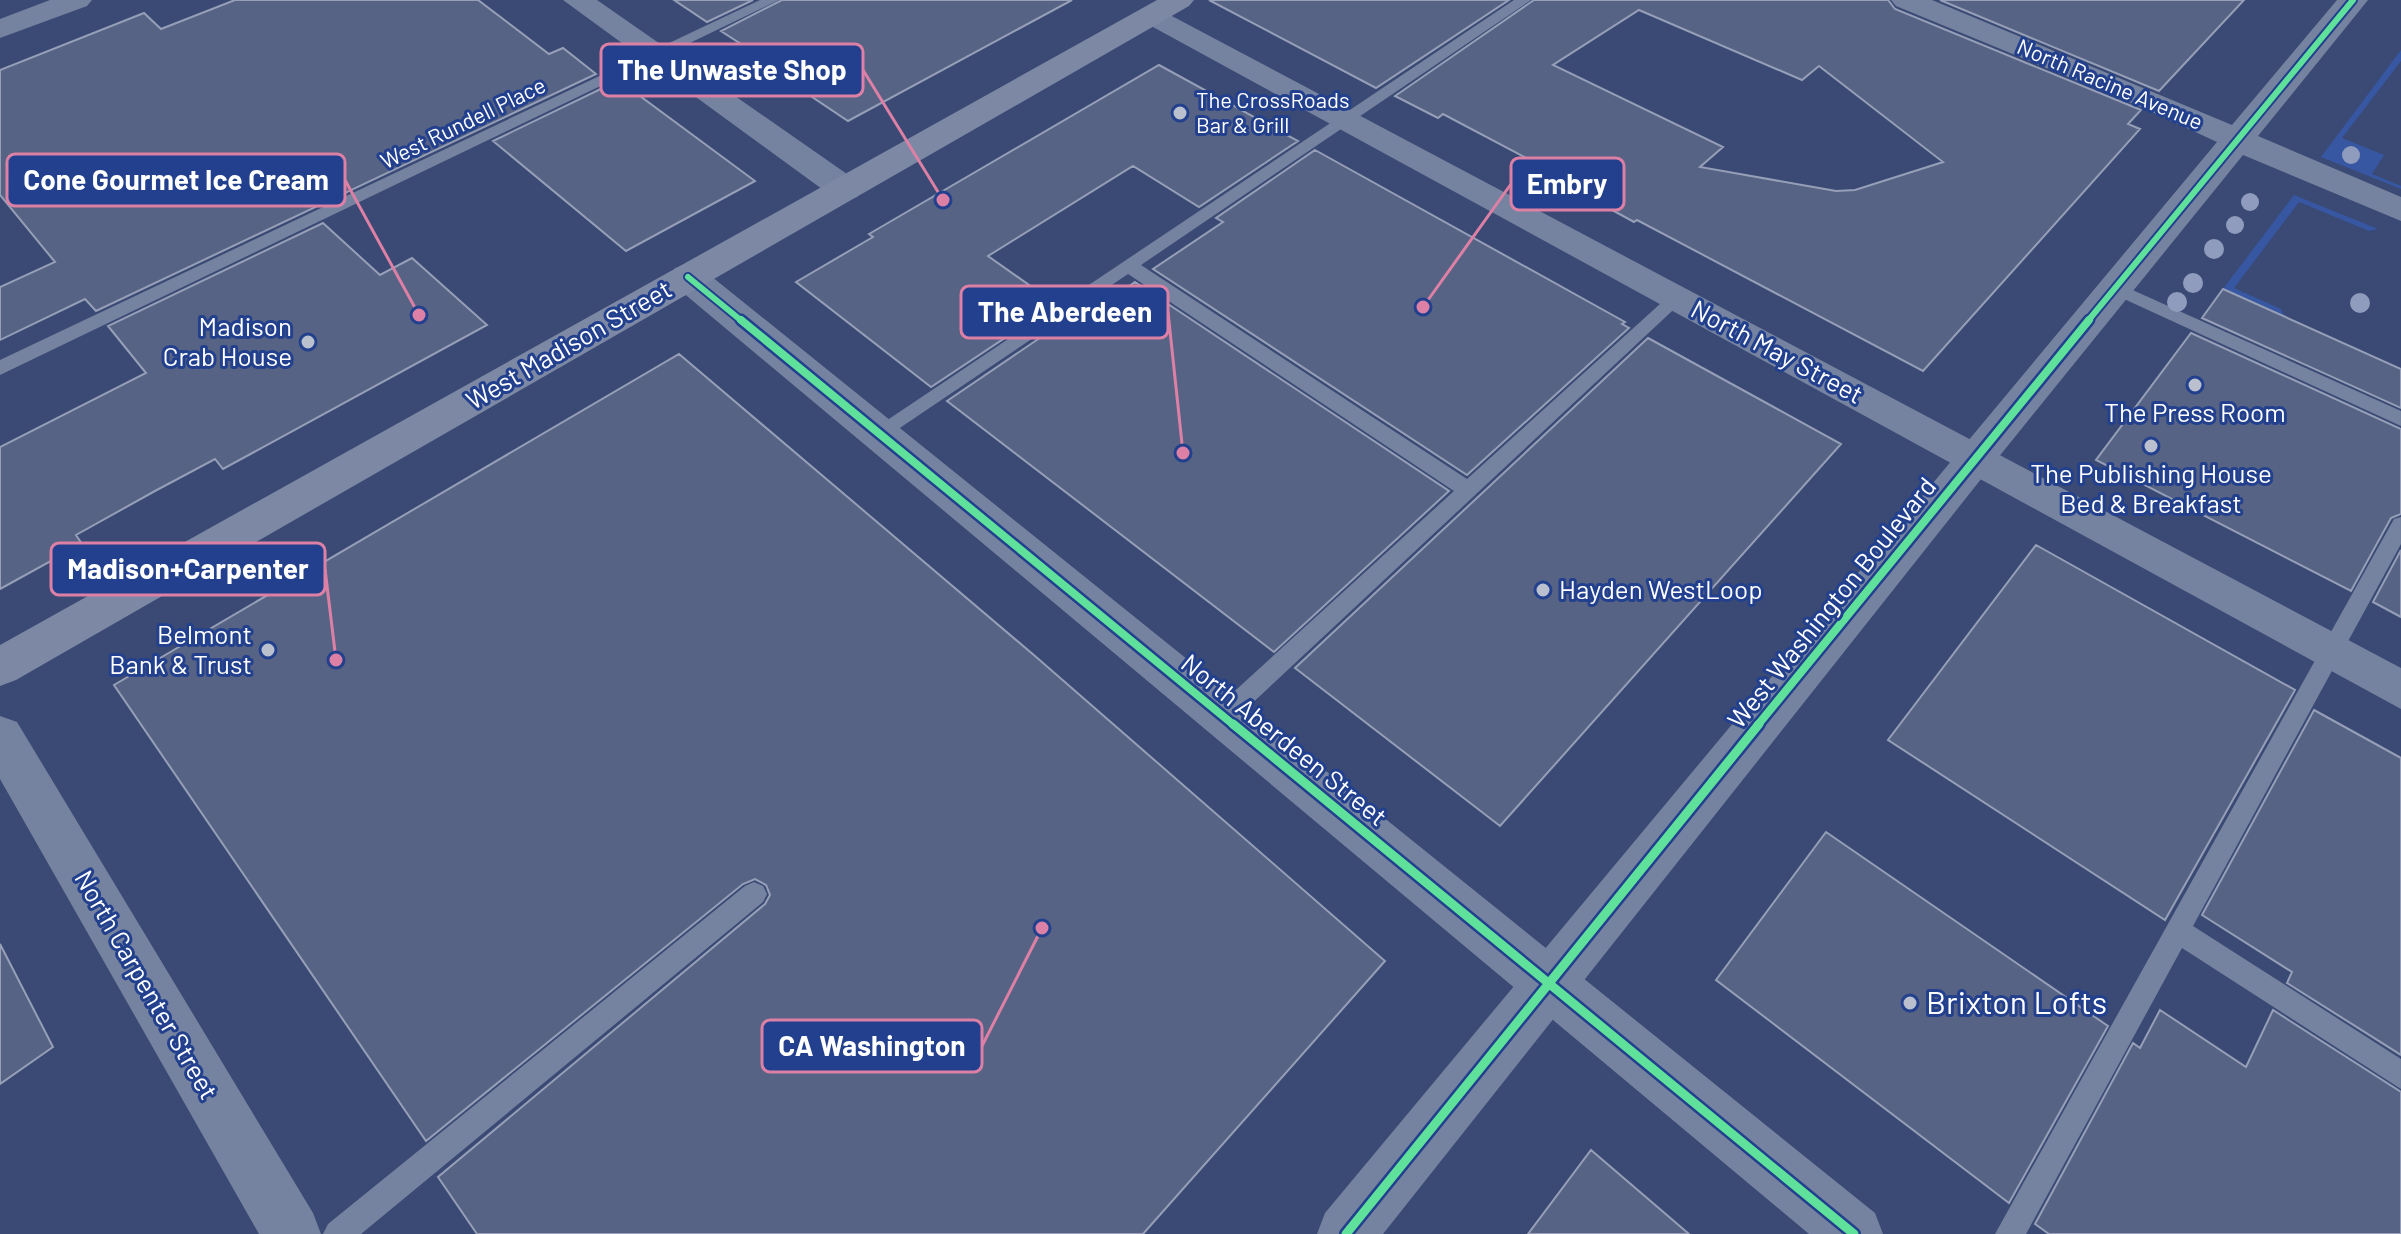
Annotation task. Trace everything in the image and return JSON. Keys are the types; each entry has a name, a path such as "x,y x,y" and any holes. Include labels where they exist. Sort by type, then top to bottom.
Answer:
{"main road":[{"name":"West Madison Street","path":"0,667 1166,7"}],"street":[{"path":"0,29 77,0"},
{"path":"578,0 845,189"},
{"name":"North Racine Avenue","path":"1906,0 2150,99 2401,210"},
{"name":"West Washington Boulevard","path":"1346,1234 1975,458 2353,0"},
{"name":"North May Street","path":"1166,7 1346,119 2401,690"},
{"name":"North Aberdeen Street","path":"688,277 1854,1234"},
{"name":"North Carpenter Street","path":"0,736 292,1234"}],"lane":[{"name":"West Rundell Place","path":"0,368 772,0"},
{"path":"878,433 1524,0"},
{"path":"1128,265 1468,490"},
{"path":"2117,289 2401,419"},
{"path":"1223,716 1677,298"},
{"path":"2010,1234 2401,525"},
{"path":"338,1234 754,894"},
{"path":"2177,930 2401,1075"}],"shaded area":[{"path":"2401,50 2401,61 2342,138 2384,155 2372,174 2401,186 2401,189 2321,157"},
{"path":"2294,195 2378,229 2369,231 2299,202 2234,288 2281,309 2285,317 2223,289"}],"building":[{"path":"235,0 478,0 549,54 563,48 596,74 96,311 85,299 0,340 0,287 55,262 0,195 0,70 144,13 161,29"},
{"path":"674,0 753,0 707,22"},
{"path":"782,0 1072,0 848,121 739,48 744,46 721,31"},
{"path":"1209,0 1509,0 1376,88"},
{"path":"1534,0 1888,0 1895,9 2141,110 2128,124 2140,129 1923,371 1637,220 1634,222 1539,170 1543,167 1443,114 1438,118 1395,96","holes":["1639,10 1802,80 1819,66 1943,162 1855,190 1836,191 1700,167 1723,147 1553,65"]},
{"path":"1940,0 2244,0 2159,91"},
{"path":"1159,65 1298,141 1199,207 1133,166 988,256 1056,304 931,387 796,282 873,237 869,234"},
{"path":"609,85 615,90 625,85 755,181 626,251 493,141"},
{"path":"1315,150 1625,322 1622,324 1629,328 1467,475 1153,269 1223,222 1216,218"},
{"path":"323,223 380,275 412,258 487,325 223,469 215,459 155,491 76,535 82,544 0,589 0,447 146,373 108,326"},
{"path":"1135,282 1449,491 1274,652 947,401 1109,291 1115,296"},
{"path":"2223,289 2401,369 2401,408 2202,318"},
{"path":"2191,333 2401,429 2401,514 2391,518 2351,591 2096,460"},
{"name":"Hayden WestLoop","path":"1648,338 1841,444 1500,826 1295,668"},
{"path":"679,354 1035,656 1385,961 1143,1234 477,1234 438,1177 765,904 770,895 766,885 755,879 743,884 426,1141 114,685"},
{"path":"2036,545 2295,690 2165,920 1888,740"},
{"path":"2401,550 2401,617 2373,602"},
{"path":"2314,710 2401,758 2401,1055 2287,983 2292,972 2202,915"},
{"name":"Brixton Lofts","path":"1826,832 2108,1026 2009,1203 1716,980"},
{"path":"0,944 53,1047 0,1084"},
{"path":"2160,1010 2246,1067 2273,1010 2401,1092 2401,1234 2049,1234 2035,1224 2133,1043 2140,1048"},
{"path":"1591,1150 1689,1234 1528,1234"}],"cycle path":[{"path":"1346,1234 1975,458 2353,0"},
{"path":"688,277 1854,1234"}],"place":[{"name":"The CrossRoads Bar & Grill","path":"1180,113"},
{"name":"The Unwaste Shop","path":"943,200"},
{"name":"Embry","path":"1423,307"},
{"name":"Cone Gourmet Ice Cream","path":"419,315"},
{"name":"Madison Crab House","path":"308,342"},
{"name":"The Press Room","path":"2195,385"},
{"name":"The Publishing House Bed & Breakfast","path":"2151,446"},
{"name":"The Aberdeen","path":"1183,453"},
{"name":"Hayden WestLoop","path":"1543,590"},
{"name":"Belmont Bank & Trust","path":"268,650"},
{"name":"Madison+Carpenter","path":"336,660"},
{"name":"CA Washington","path":"1042,928"},
{"name":"Brixton Lofts","path":"1910,1003"}]}
